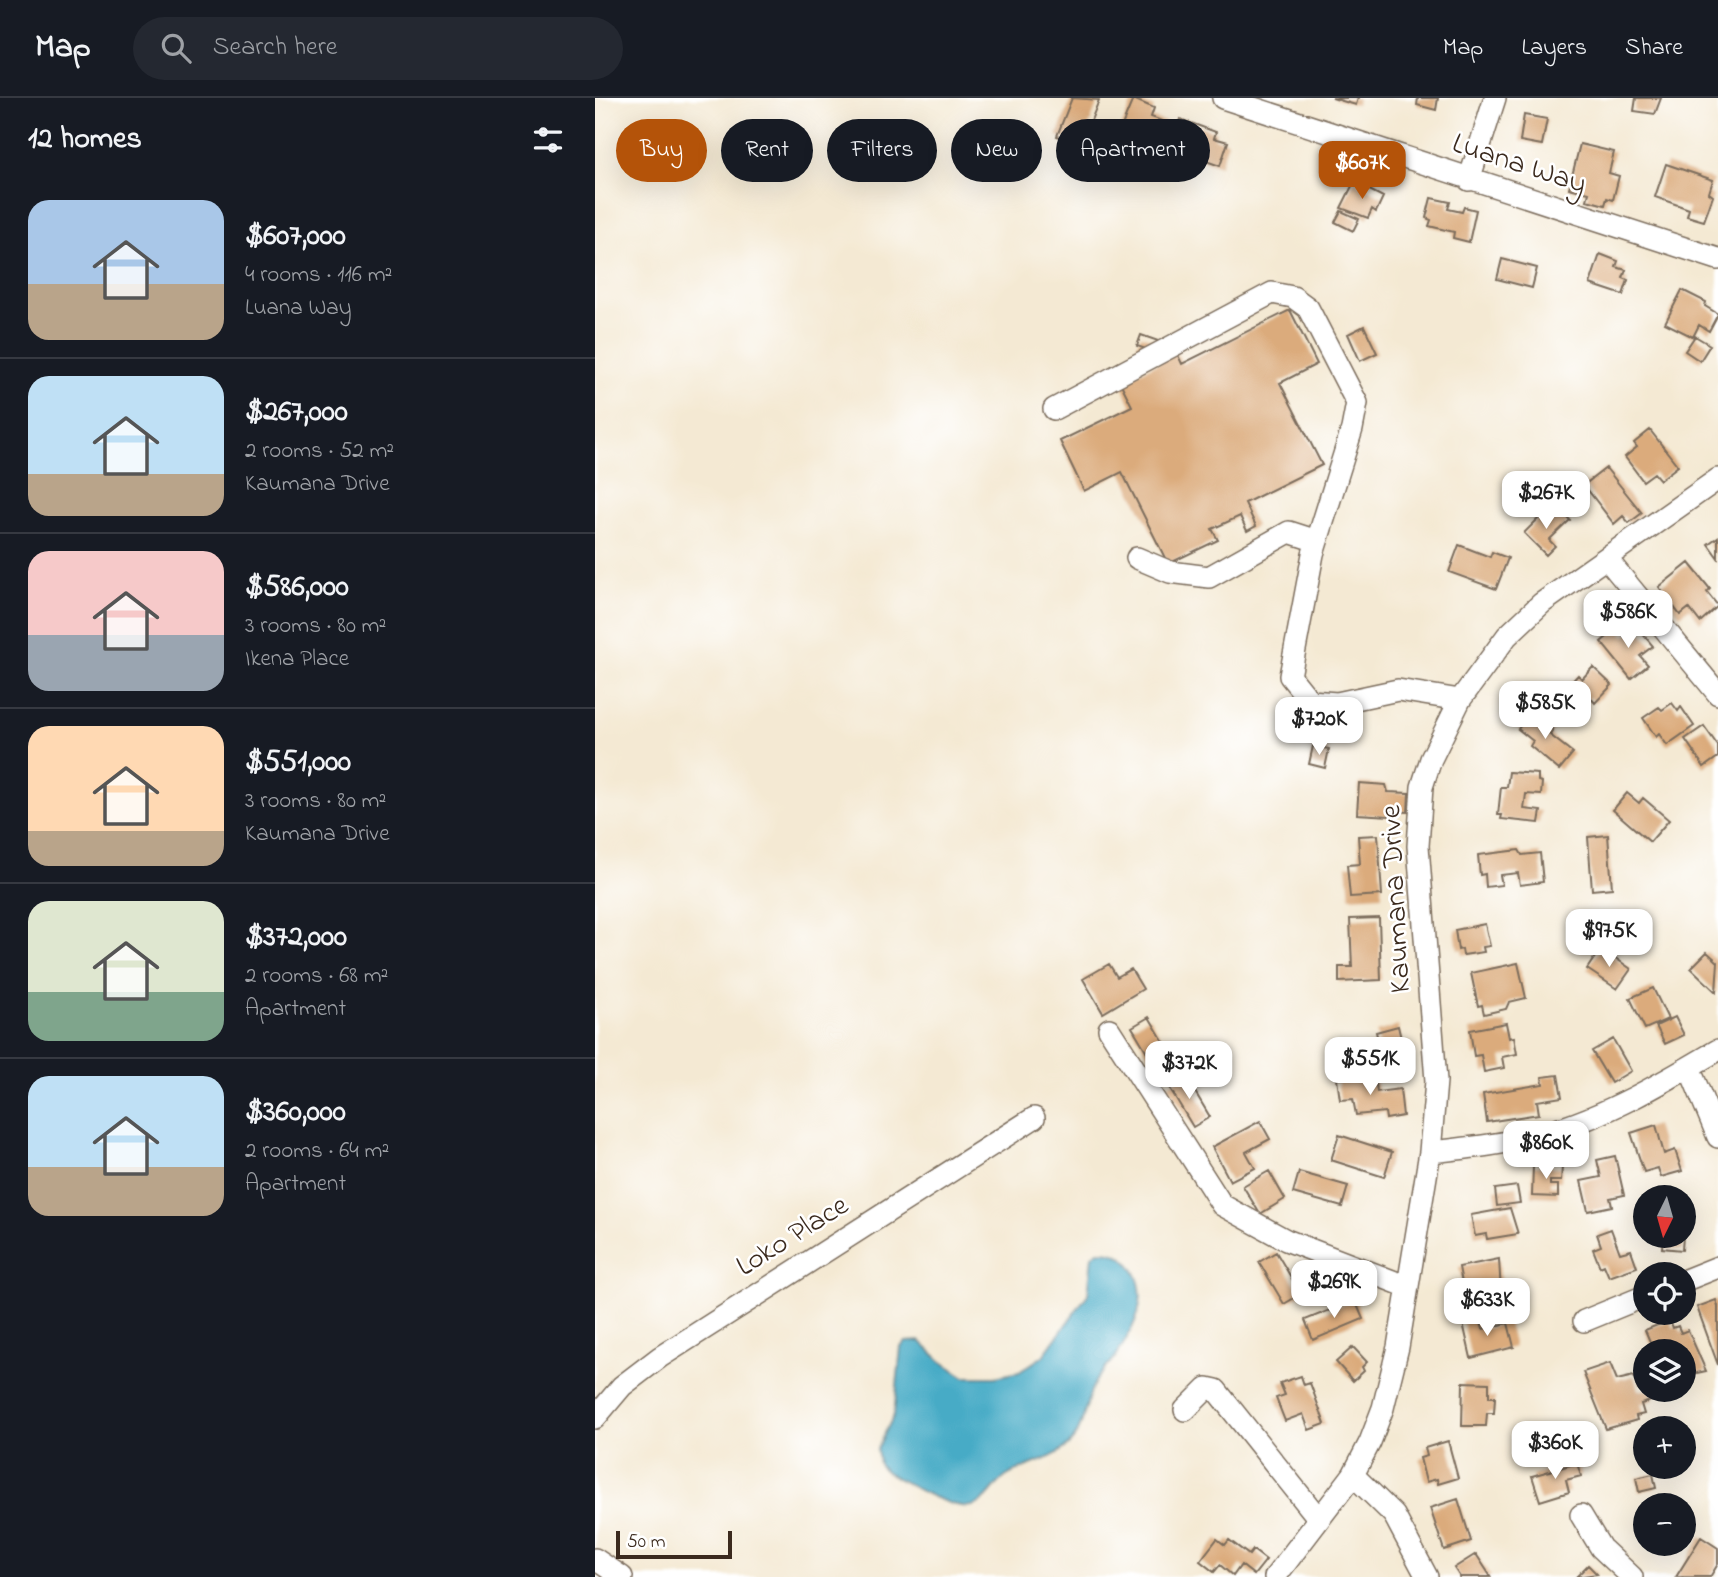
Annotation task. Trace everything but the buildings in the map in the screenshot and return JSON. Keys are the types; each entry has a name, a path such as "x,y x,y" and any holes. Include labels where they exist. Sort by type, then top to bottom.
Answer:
{"street":[{"name":"Luana Way","path":"1223,98 1718,259"},
{"path":"1469,180 1495,98"},
{"path":"1054,409 1272,293 1293,297 1308,308 1357,403 1318,541 1290,676 1310,701 1337,703 1398,690 1459,700"},
{"name":"Kaumana Drive","path":"1275,1577 1353,1475 1370,1442 1383,1408 1408,1287 1430,1152 1436,1081 1417,816 1431,759 1459,700 1507,636 1542,603 1718,479"},
{"path":"1137,558 1170,572 1209,577 1289,532 1318,541"},
{"path":"1607,559 1718,694"},
{"path":"1109,1029 1222,1205 1286,1240 1408,1287"},
{"path":"1430,1152 1469,1148 1546,1133 1608,1109 1718,1049"},
{"path":"1689,1067 1718,1137"},
{"name":"Loko Place","path":"595,1419 622,1386 660,1357 1034,1118"},
{"path":"1696,1276 1718,1267"},
{"path":"1584,1321 1633,1301"},
{"path":"1185,1410 1207,1388 1216,1390 1319,1519"},
{"path":"1353,1475 1394,1515 1427,1577"},
{"path":"1581,1515 1601,1548 1632,1577"},
{"path":"595,1559 622,1577"}],"water":[{"path":"1098,1251 1114,1253 1130,1264 1141,1291 1140,1301 1135,1323 1116,1357 1095,1382 1079,1429 1072,1441 1058,1453 1007,1476 987,1497 972,1506 939,1500 884,1470 879,1464 877,1449 894,1415 901,1347 906,1342 920,1341 941,1361 965,1377 995,1377 1019,1372 1043,1356 1088,1294 1092,1256"}]}
